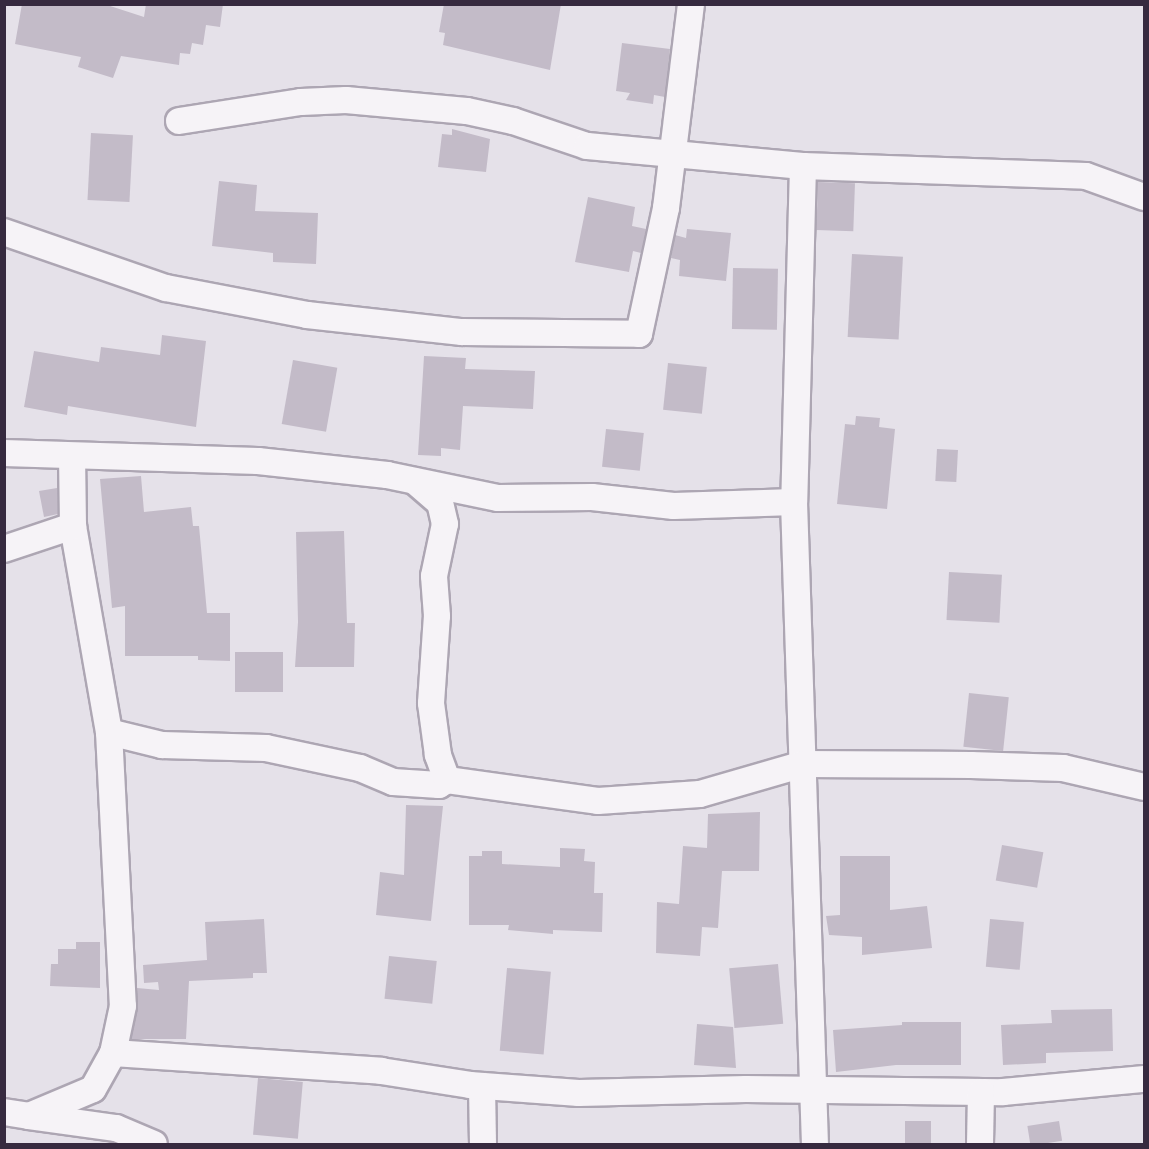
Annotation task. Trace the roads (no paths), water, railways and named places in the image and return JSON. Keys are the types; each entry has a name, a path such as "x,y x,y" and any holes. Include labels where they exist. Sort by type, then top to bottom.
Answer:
{"street":[{"path":"4,232 166,288 318,317 462,332 639,334 666,208 691,4"},
{"path":"179,121 301,102 346,100 467,111 513,121 587,146 803,166 1086,176 1144,197"},
{"path":"803,166 794,502 815,1144"},
{"path":"4,453 72,457 258,461 415,481 498,498 592,497 674,506 794,502"},
{"path":"17,1114 93,1089 113,1053 123,1006 109,732 73,525 72,457"},
{"path":"415,481 440,503 445,524 434,576 437,616 431,703 438,755 447,780"},
{"path":"4,549 73,525"},
{"path":"109,732 162,744 266,748 360,768 393,782 426,786 447,780 598,801 699,794 803,764 1063,768 1144,787"},
{"path":"113,1053 381,1071 482,1086 579,1093 981,1092 1144,1079"},
{"path":"482,1086 483,1144"},
{"path":"980,1144 981,1092"},
{"path":"17,1114 116,1128 154,1144"}]}
